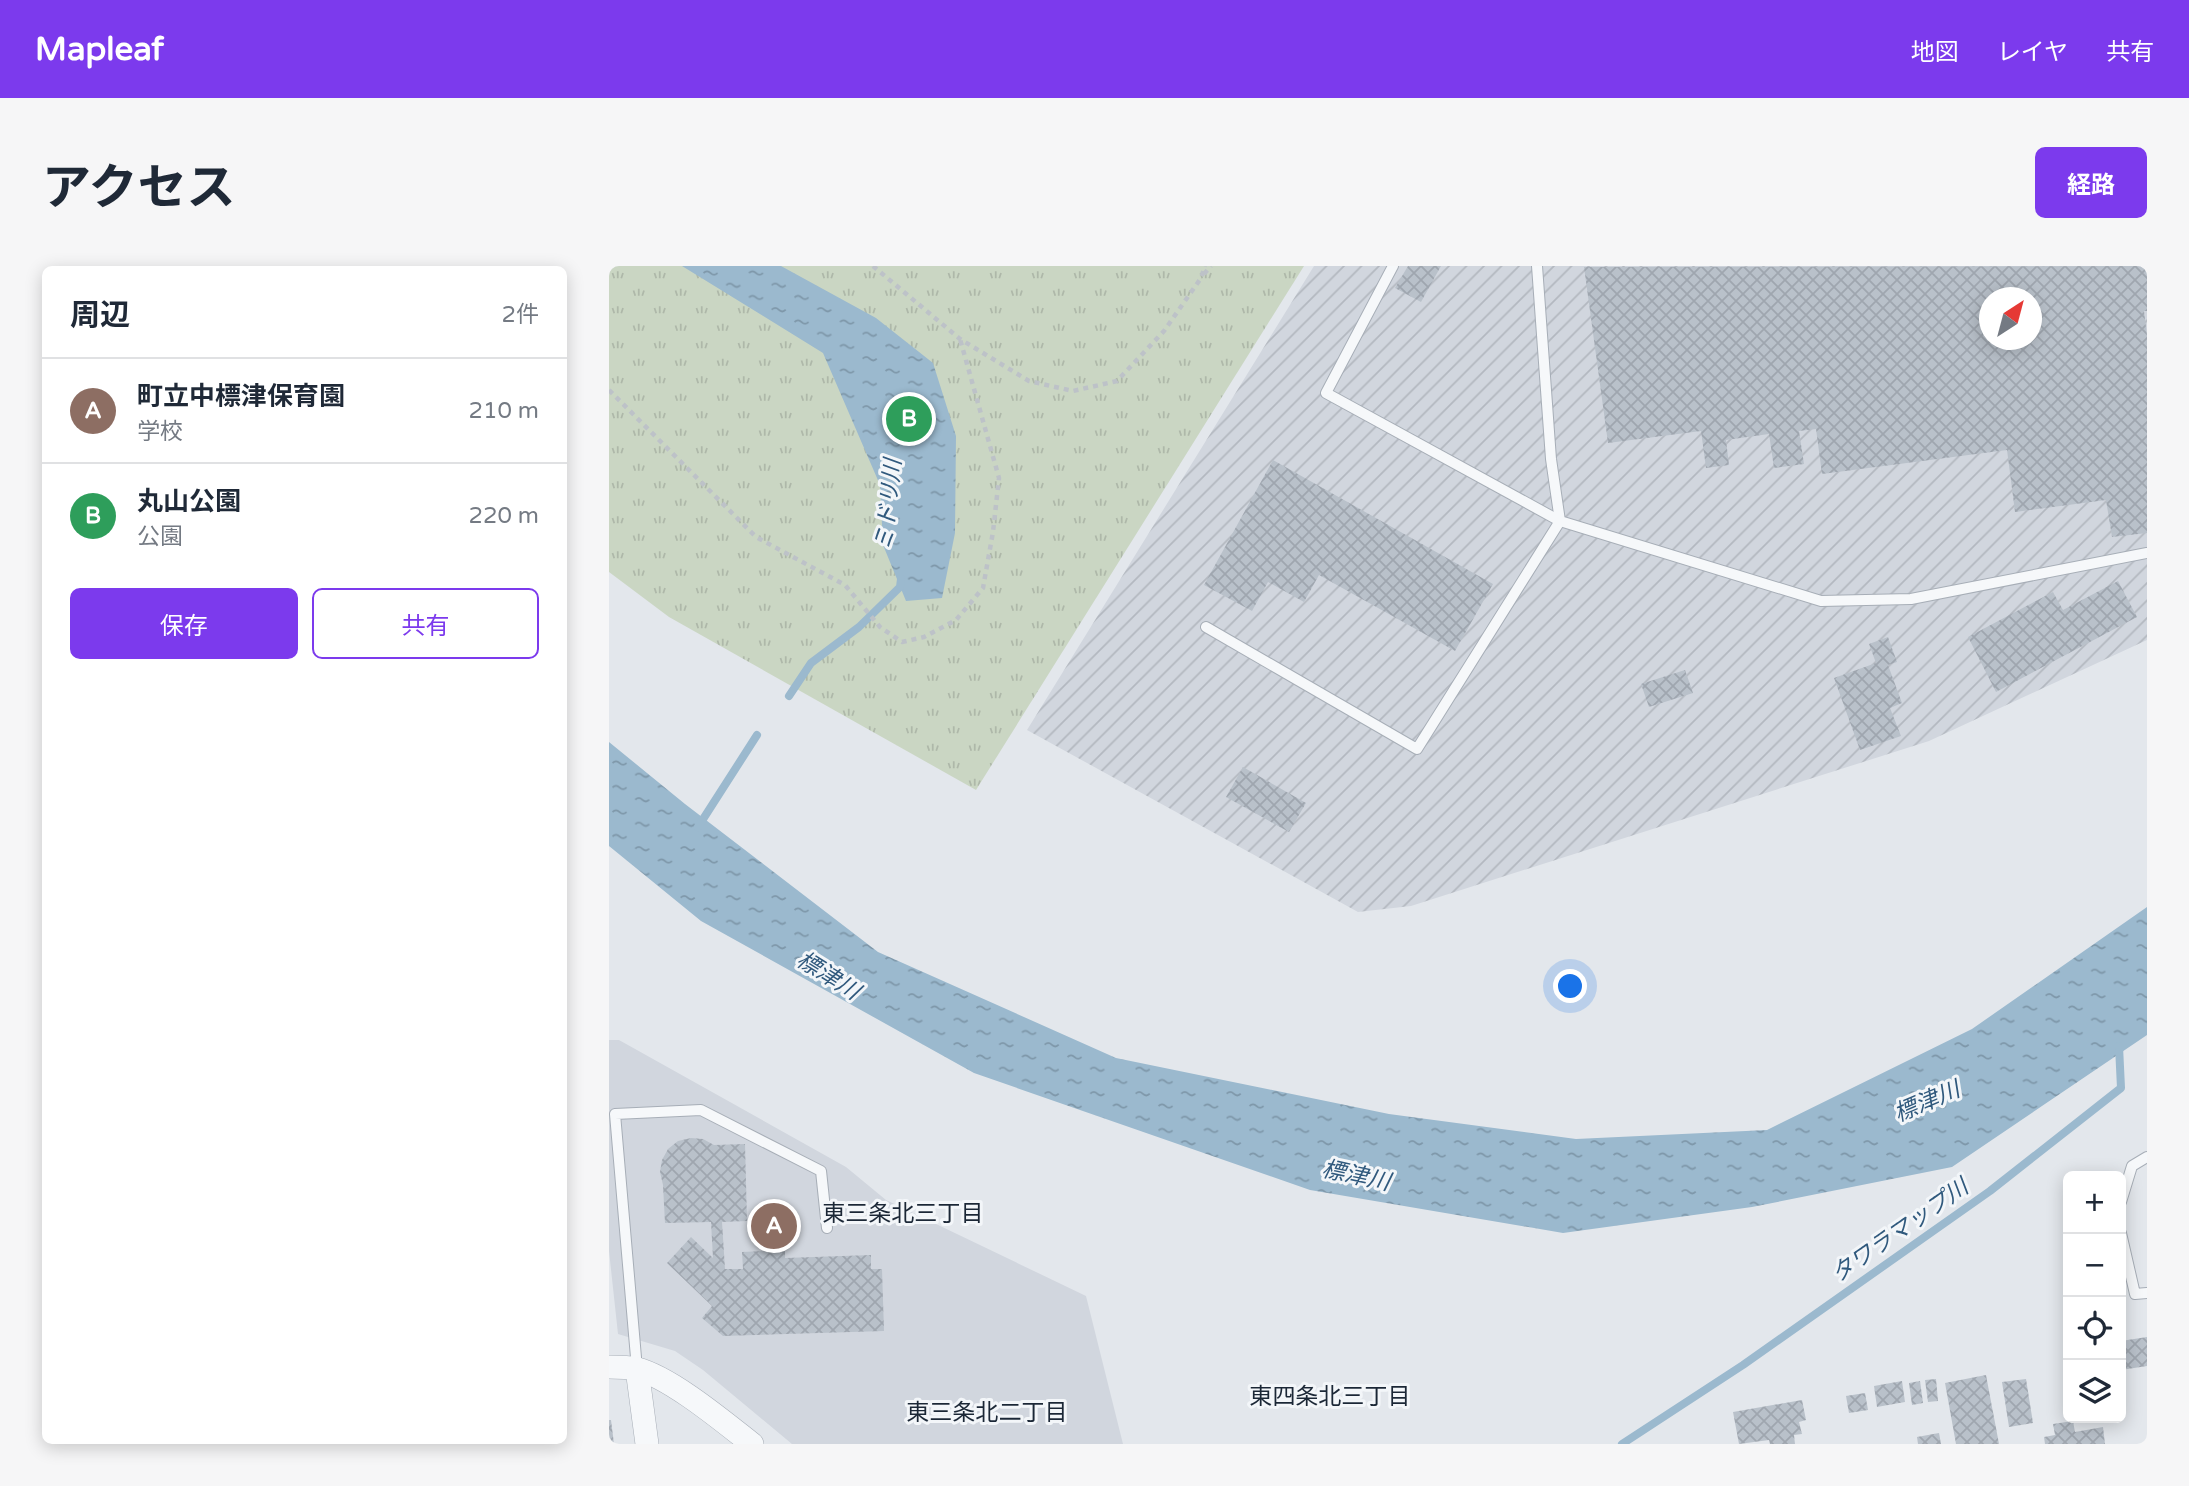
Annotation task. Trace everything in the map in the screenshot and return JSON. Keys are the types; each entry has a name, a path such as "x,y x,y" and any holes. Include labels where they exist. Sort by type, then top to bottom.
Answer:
{"street":[{"path":"609,1367 637,1369 681,1392 752,1444"},
{"path":"637,1369 646,1444"}],"lane":[{"path":"1393,266 1326,393 1560,521 1821,601 1911,599 2147,553"},
{"path":"1206,627 1417,749 1560,521 1551,459 1537,266"},
{"path":"637,1369 615,1114 701,1111 821,1171 827,1228"},
{"path":"2126,1186 2132,1166 2147,1157"},
{"path":"2121,1234 2135,1294 2147,1293"}],"path":[{"path":"873,266 960,339 1029,381 1073,391 1117,381 1164,331 1211,266"},
{"path":"1201,278 1205,266"},
{"path":"609,390 756,537 845,585 880,627 902,642 924,636 957,620 983,588 999,478 960,339"}],"shaded area":[{"path":"1314,266 2147,266 2147,640 1929,741 1411,906 1358,912 1027,730"},
{"path":"609,1040 619,1040 846,1167 886,1200 1086,1296 1123,1444 792,1444 703,1370 675,1351 618,1334 609,1251"}],"green space":[{"path":"609,266 1304,266 976,790 669,617 609,572"}],"water":[{"name":"ミドリ川","path":"682,266 781,266 876,318 933,363 956,436 955,533 942,598 906,601 883,545 880,485 823,353"},
{"name":"標津川","path":"609,742 685,804 878,952 1116,1058 1389,1114 1576,1139 1767,1130 1972,1029 2147,907 2147,1035 1952,1167 1752,1207 1563,1233 1310,1190 974,1073 701,921 609,846"}],"building":[{"path":"1408,266 1441,266 1421,302 1395,288"},
{"path":"2147,266 2147,311 2144,311 2147,335 2147,533 2112,537 2106,500 2015,512 2007,450 1822,474 1816,429 1799,431 1804,464 1774,468 1769,434 1726,440 1729,465 1706,468 1701,431 1608,443 1584,267"},
{"path":"1273,460 1493,584 1455,651 1319,575 1304,602 1268,582 1252,611 1204,585"},
{"path":"2118,581 2137,617 1996,692 1968,637 2053,592 2063,610"},
{"path":"1888,637 1897,662 1888,665 1902,703 1890,708 1901,736 1860,750 1834,678 1876,663 1869,644"},
{"path":"1685,670 1693,693 1649,707 1641,684"},
{"path":"1243,767 1306,803 1289,832 1226,797"},
{"path":"703,1139 714,1145 745,1144 747,1221 722,1222 725,1269 743,1269 742,1252 785,1250 785,1258 871,1255 871,1269 882,1269 884,1331 723,1336 702,1318 712,1306 667,1263 691,1237 713,1258 711,1222 665,1223 660,1172 668,1149 678,1141"},
{"path":"2147,1337 2147,1366 2126,1369 2126,1340"},
{"path":"1986,1375 1999,1444 1956,1444 1945,1383"},
{"path":"1936,1379 1938,1401 1928,1402 1925,1380"},
{"path":"2026,1379 2033,1423 2009,1427 2002,1382"},
{"path":"1902,1381 1905,1402 1877,1407 1874,1386"},
{"path":"1920,1381 1923,1403 1912,1405 1909,1383"},
{"path":"1865,1393 1868,1410 1849,1413 1846,1396"},
{"path":"1802,1400 1806,1420 1799,1422 1802,1434 1794,1435 1795,1444 1770,1444 1769,1440 1739,1444 1733,1412"},
{"path":"611,1420 614,1444 609,1444"},
{"path":"2073,1423 2075,1432 2103,1427 2105,1444 2045,1444 2044,1437 2055,1435 2053,1424"},
{"path":"1939,1433 1941,1444 1918,1444 1917,1437"}],"waterway":[{"path":"789,696 811,663 859,627 900,587 901,579"},
{"path":"698,827 757,735"},
{"name":"タワラマップ川","path":"1622,1444 1743,1365 1990,1191 2121,1088 2119,1046"}],"place":[{"name":"丸山公園","path":"909,419"},
{"name":"町立中標津保育園","path":"774,1226"}],"district":[{"name":"東三条北三丁目","path":"903,1214"},
{"name":"東四条北三丁目","path":"1330,1397"},
{"name":"東三条北二丁目","path":"987,1413"}]}
